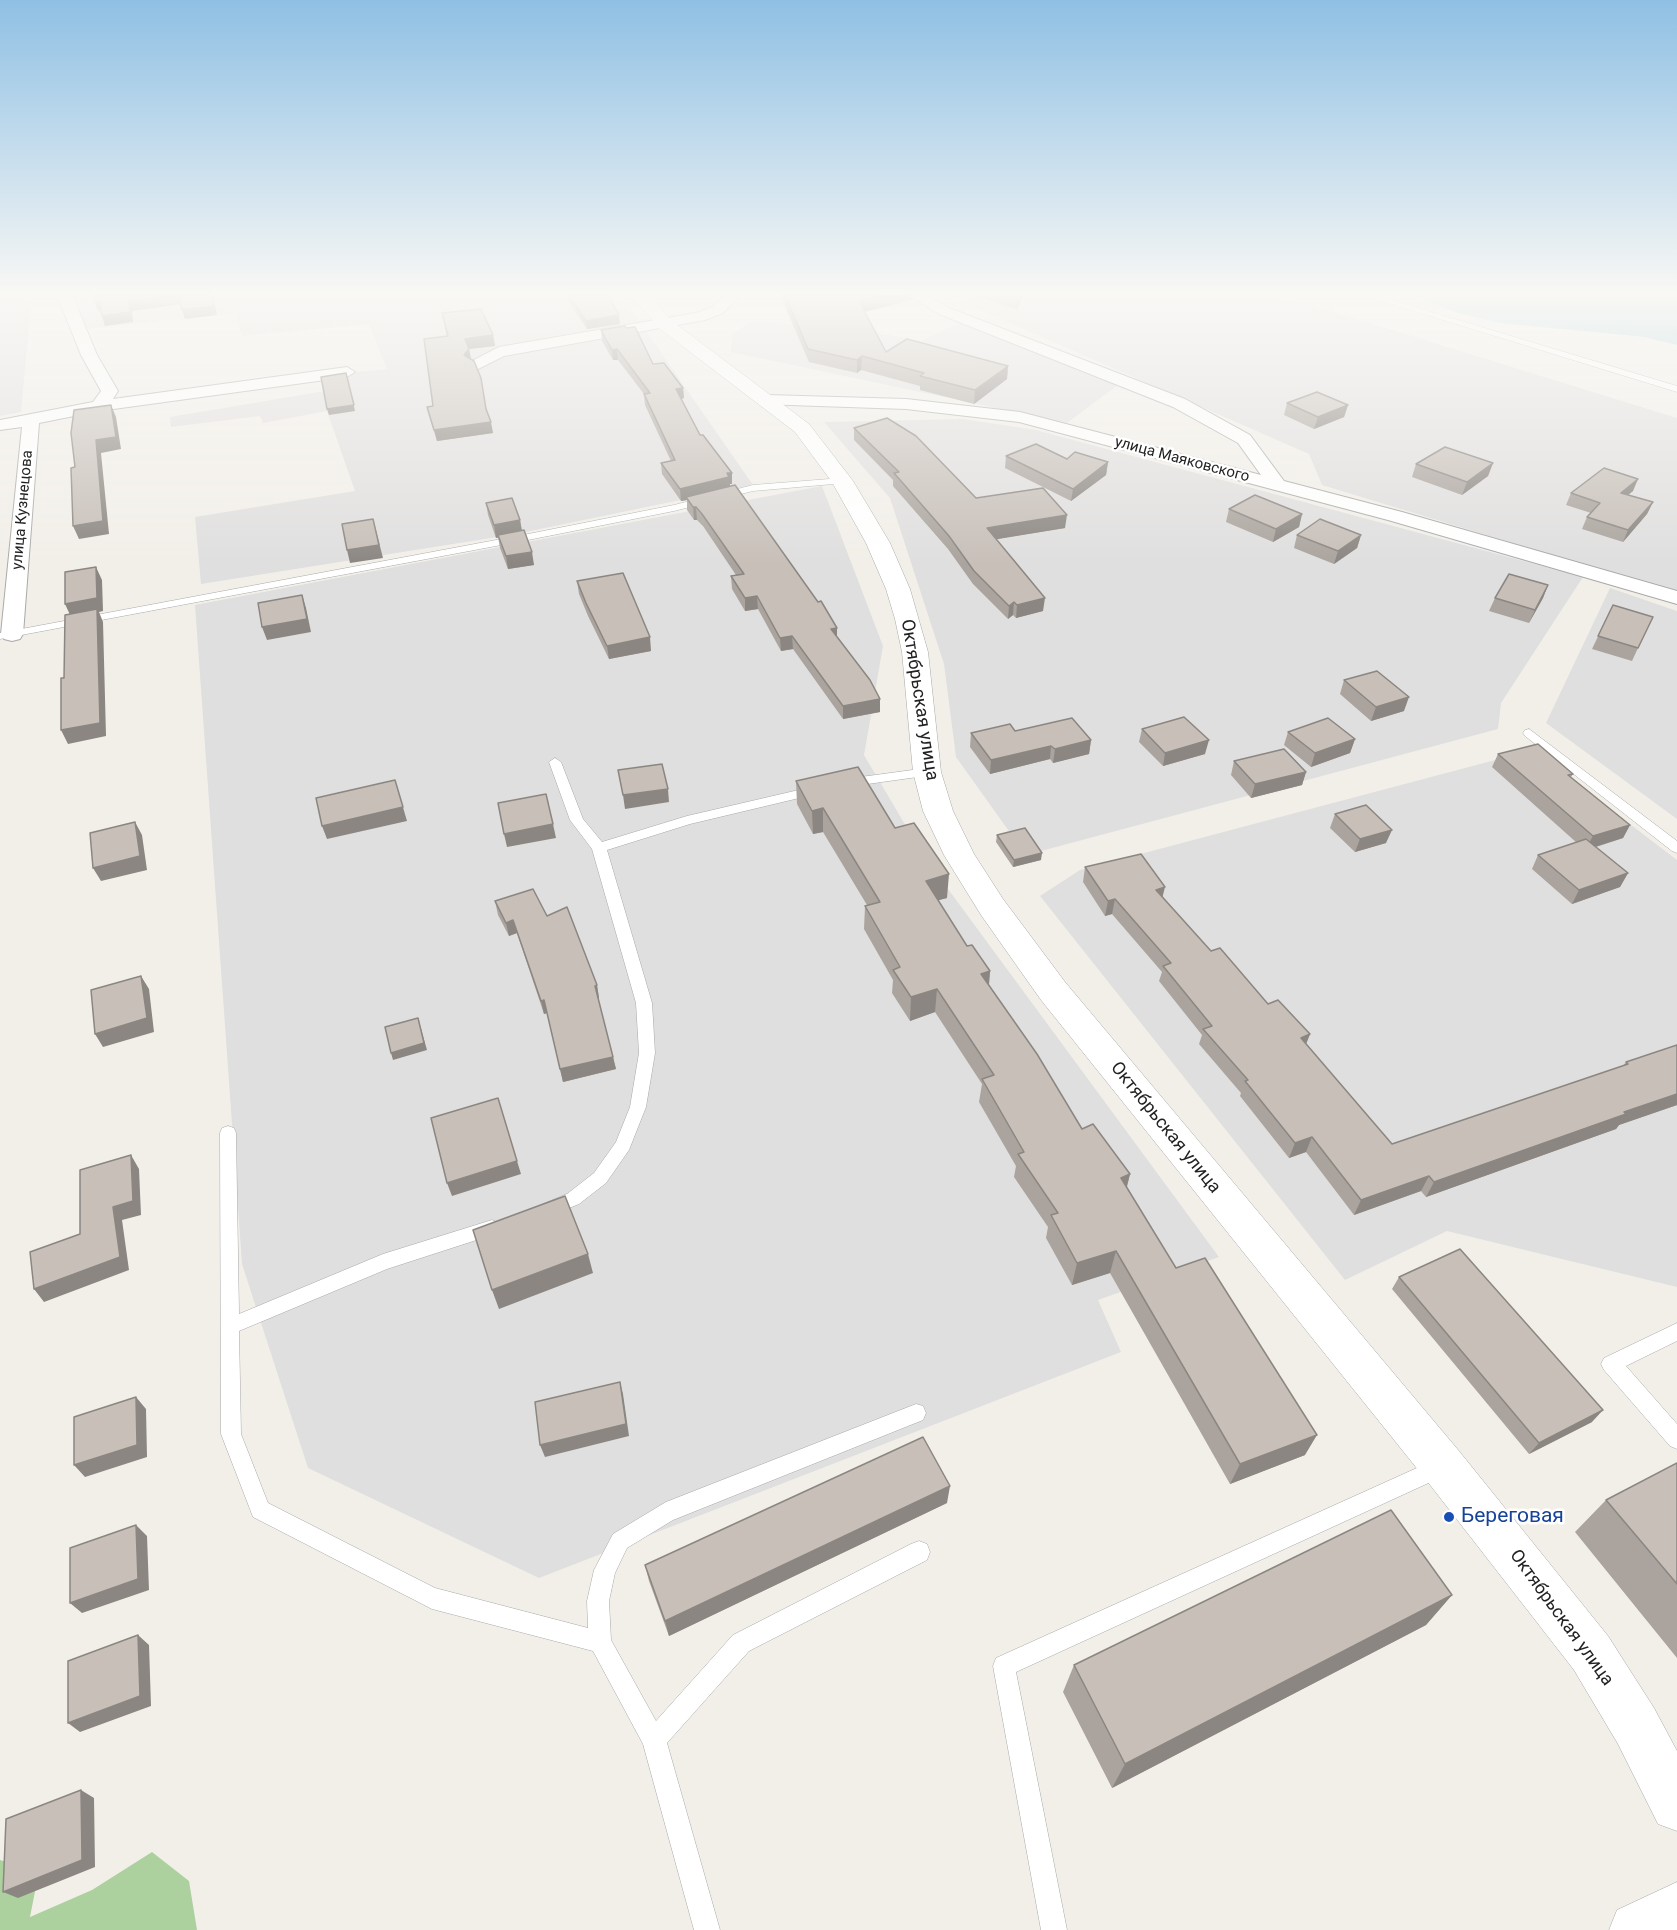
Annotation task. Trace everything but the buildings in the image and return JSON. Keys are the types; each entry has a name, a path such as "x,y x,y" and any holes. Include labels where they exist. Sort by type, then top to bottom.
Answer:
{"street":[{"path":"99,406 110,391 107,385"},
{"path":"0,425 99,406 252,385"},
{"name":"Октябрьская улица","path":"747,385 802,428 842,481 878,543 898,589 915,652 927,772 938,811 959,855 992,907 1053,991 1443,1466 1591,1653 1636,1726 1677,1805"},
{"name":"улица Маяковского","path":"1133,385 1179,403 1244,440 1277,484"},
{"name":"улица Маяковского","path":"767,400 906,404 1020,417 1395,516 1677,597"},
{"name":"улица Кузнецова","path":"6,635 30,420"},
{"path":"1637,1930 1677,1910"}],"lane":[{"path":"6,635 517,540 674,508 753,488 842,481"},
{"path":"1529,733 1677,848"},
{"path":"534,1215 573,1199 600,1178 623,1145 638,1107 647,1053 644,1003 599,848 577,820 555,762"},
{"path":"599,848 687,820 831,786 927,772"},
{"path":"228,1133 231,1434 260,1510 432,1598 600,1642"},
{"path":"231,1326 383,1262 513,1222"},
{"path":"1677,1332 1611,1364 1677,1438"},
{"path":"707,1930 654,1740 600,1642 598,1601 605,1570 620,1541 666,1512 916,1413"},
{"path":"1054,1930 1004,1666 1443,1466"},
{"path":"654,1740 741,1643 919,1552"}],"shaded area":[{"path":"0,385 24,385 21,412 0,416"},
{"path":"336,385 684,385 753,485 516,534 201,584 195,517 355,491 327,411 263,423 260,416 171,427 170,417 337,389"},
{"path":"887,385 1118,385 1067,423"},
{"path":"1152,385 1570,385 1677,418 1677,593 1322,485 1309,454"},
{"path":"963,419 1036,430 1583,577 1501,703 1498,729 1026,855 956,757 944,664 890,498 824,422"},
{"path":"822,486 883,646 864,755 923,855 1219,1257 1098,1300 1121,1352 539,1578 308,1468 242,1264 195,605"},
{"path":"1610,588 1677,611 1677,819 1546,723"},
{"path":"1533,750 1677,860 1677,1287 1447,1231 1345,1280 1040,896 1080,870"}],"green space":[{"path":"152,1852 189,1881 197,1930 0,1930 0,1860 39,1871 30,1917 92,1890"}],"place":[{"name":"Береговая","path":"1449,1517"}]}
